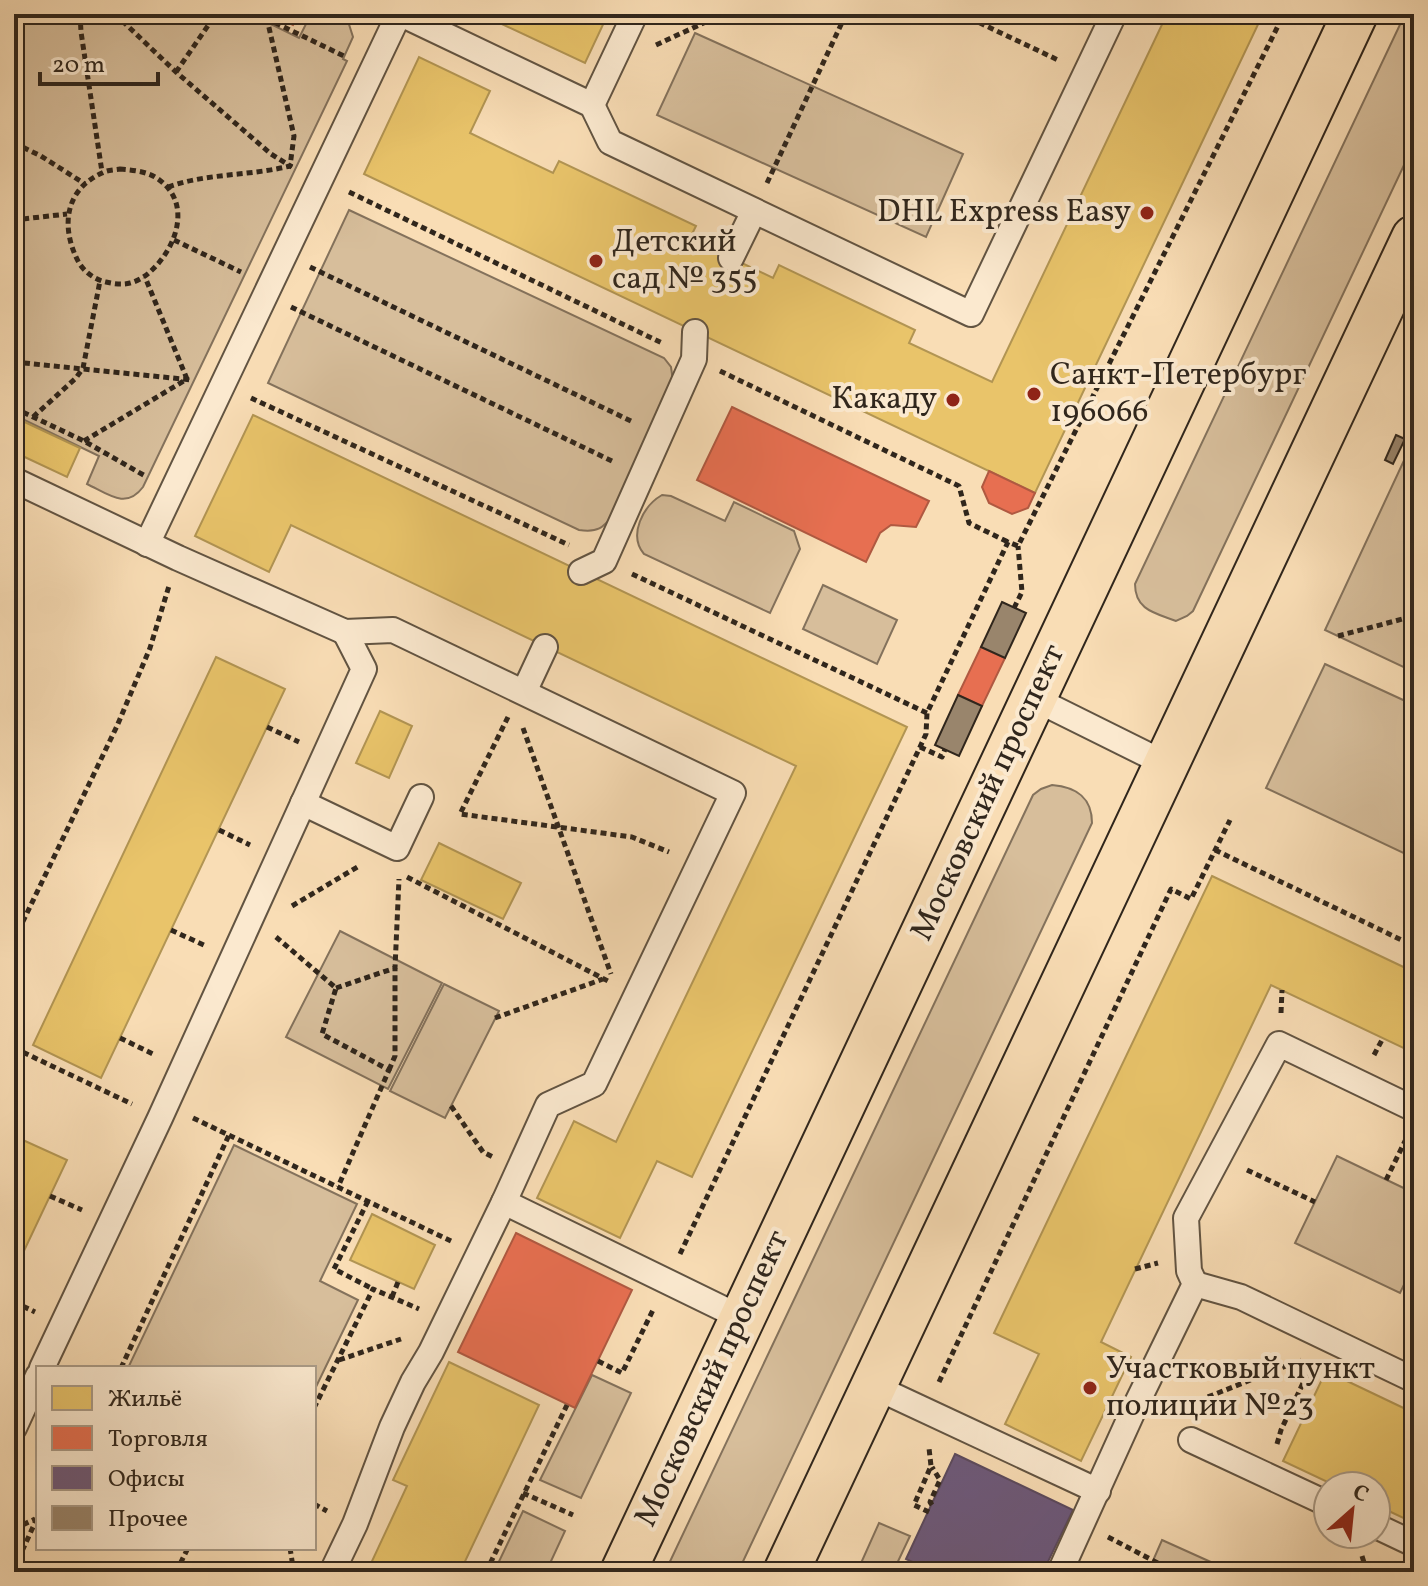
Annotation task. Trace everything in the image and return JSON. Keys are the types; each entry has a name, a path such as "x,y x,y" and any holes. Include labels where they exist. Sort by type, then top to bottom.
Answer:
{"main road":[{"name":"Московский проспект","path":"623,1572 1355,14"},
{"path":"786,1572 1414,238"}],"lane":[{"path":"147,544 400,14 452,24 592,105 610,142 971,314 1114,14"},
{"path":"592,105 635,14"},
{"path":"731,258 754,211"},
{"path":"581,572 604,561 694,359 695,332"},
{"path":"14,480 147,544 345,632 393,630 520,696 733,793 594,1084 548,1105 446,1322 392,1427 355,1524 332,1572"},
{"path":"43,1366 160,1118 364,669 345,632"},
{"path":"520,696 545,647"},
{"path":"1033,698 1166,764"},
{"path":"303,803 397,848 421,797"},
{"path":"1414,1109 1279,1044 1186,1218 1189,1271 1195,1284 1241,1297 1320,1345 1414,1380"},
{"path":"504,1202 742,1318"},
{"path":"1060,1572 1195,1284"},
{"path":"14,1428 36,1380"},
{"path":"873,1386 1098,1491"},
{"path":"1191,1440 1312,1496"},
{"path":"1392,1534 1414,1544"}],"path":[{"path":"80,14 102,172"},
{"path":"115,14 176,72 271,154 290,166 959,486 969,523 1018,546"},
{"path":"176,72 216,14"},
{"path":"257,14 373,69"},
{"path":"609,69 723,14"},
{"path":"754,211 846,14"},
{"path":"961,14 1085,74"},
{"path":"1014,608 1022,592 1018,546 1284,14"},
{"path":"267,19 294,136 290,166"},
{"path":"14,143 85,184"},
{"path":"168,187 184,181 266,172 290,166"},
{"path":"120,169 153,175 168,187 176,202 178,221 174,240 164,258 145,277 131,283 114,284 100,281 82,268 72,249 67,231 67,214 85,184 102,172 120,169"},
{"path":"14,223 23,219 67,214"},
{"path":"174,240 267,290 642,475"},
{"path":"284,255 660,435"},
{"path":"145,277 187,379"},
{"path":"33,417 83,368 100,281"},
{"path":"14,362 222,385"},
{"path":"84,441 187,379"},
{"path":"14,408 84,441 172,491"},
{"path":"598,1361 622,1373 920,747 926,734 927,713 1008,542"},
{"path":"14,940 117,726 150,648 178,558"},
{"path":"1338,636 1414,616"},
{"path":"338,1187 395,1056 399,873 614,982 558,827 520,696"},
{"path":"520,696 460,814 632,837 699,864"},
{"path":"920,747 942,757 945,749"},
{"path":"931,1466 914,1505 930,1508 940,1480 931,1466 925,1411 1172,886 1191,899 1230,820"},
{"path":"284,911 357,868 373,855 381,840"},
{"path":"1215,850 1414,946"},
{"path":"272,934 336,988"},
{"path":"336,988 395,968"},
{"path":"495,1018 603,979"},
{"path":"336,988 322,1034 389,1070"},
{"path":"14,1048 160,1118"},
{"path":"451,1106 483,1152 519,1170"},
{"path":"202,1122 454,1242"},
{"path":"122,1366 229,1135"},
{"path":"1386,1180 1407,1137"},
{"path":"1219,1156 1315,1202"},
{"path":"368,1201 334,1269 446,1322"},
{"path":"392,1297 398,1282"},
{"path":"316,1404 373,1289"},
{"path":"338,1360 400,1339 431,1352"},
{"path":"1175,1410 1320,1345"},
{"path":"1269,1476 1281,1430 1320,1345"},
{"path":"486,1572 567,1405"},
{"path":"523,1493 573,1515"},
{"path":"14,1529 36,1519"},
{"path":"14,1569 36,1522"},
{"path":"1082,1524 1175,1572"},
{"path":"176,1572 187,1550"},
{"path":"290,1550 293,1567 290,1572"},
{"path":"1362,1556 1367,1572"}],"shaded area":[{"path":"14,14 250,14 299,38 311,14 344,14 353,37 343,59 347,61 143,487 130,498 116,498 87,484 99,456 14,415"},
{"path":"1405,14 1414,14 1414,144 1193,611 1176,621 1161,616 1142,605 1135,584"},
{"path":"695,33 963,154 926,237 657,115"},
{"path":"349,210 664,358 671,367 673,381 616,512 604,525 592,531 579,530 268,383"},
{"path":"1414,439 1414,672 1325,630"},
{"path":"662,495 671,496 725,521 734,502 794,531 800,549 770,613 644,554 637,538 640,522 649,506"},
{"path":"823,585 897,620 877,664 803,629"},
{"path":"1325,664 1414,705 1414,858 1266,788"},
{"path":"1052,785 1081,795 1089,806 1092,823 738,1572 665,1572 1033,795"},
{"path":"340,931 442,983 388,1089 286,1037"},
{"path":"444,984 499,1011 445,1118 390,1091"},
{"path":"234,1145 357,1204 320,1281 358,1300 316,1387 316,1366 129,1366"},
{"path":"1337,1156 1414,1193 1414,1264 1400,1293 1295,1243"},
{"path":"592,1375 631,1393 581,1498 540,1480"},
{"path":"523,1511 565,1531 546,1572 494,1572"},
{"path":"879,1523 910,1536 893,1572 857,1572"},
{"path":"1162,1540 1233,1572 1148,1572"}],"building: Жильё":[{"path":"493,14 608,14 585,63 491,19"},
{"path":"1167,14 1263,14 1035,493 364,174 419,57 490,91 470,133 553,173 559,161 696,226 690,238 773,278 779,265 915,330 909,343 992,382"},
{"path":"253,415 907,727 692,1177 657,1161 620,1238 537,1198 574,1121 616,1142 796,766 291,525 269,572 195,536"},
{"path":"14,417 80,448 67,477 14,452"},
{"path":"216,657 285,689 101,1078 33,1045"},
{"path":"380,711 412,726 389,778 356,763"},
{"path":"439,843 521,883 503,919 421,880"},
{"path":"1212,876 1414,972 1414,1053 1271,985 1101,1342 1131,1357 1081,1461 1005,1424 1039,1354 994,1333"},
{"path":"14,1136 67,1160 14,1272"},
{"path":"372,1214 435,1245 414,1289 350,1260"},
{"path":"449,1362 539,1405 460,1572 367,1572 407,1486 393,1480"},
{"path":"1326,1371 1414,1413 1414,1523 1392,1513 1392,1470 1312,1470 1312,1475 1283,1461"},
{"path":"353,1565 367,1572 349,1572"}],"building: Торговля":[{"path":"270,14 299,14 293,25"},
{"path":"732,407 929,501 916,527 891,525 880,533 866,562 697,480"},
{"path":"989,471 1035,493 1028,508 1012,514 989,503 982,487"},
{"path":"981,647 1005,658 982,706 958,695"},
{"path":"516,1233 632,1290 575,1408 458,1352"}],"building: Офисы":[{"path":"955,1454 1073,1510 1043,1572 934,1572 906,1559"}],"building: Прочее":[{"path":"1396,435 1405,439 1393,464 1385,460"},
{"path":"1002,602 1026,613 1005,658 981,647"},
{"path":"958,695 982,706 959,756 935,745"}],"place":[{"name":"DHL Express Easy","path":"1147,213"},
{"name":"Детский сад № 355","path":"596,261"},
{"name":"Санкт-Петербург 196066","path":"1034,394"},
{"name":"Какаду","path":"953,400"},
{"name":"Участковый пункт полиции №23","path":"1090,1388"}]}
